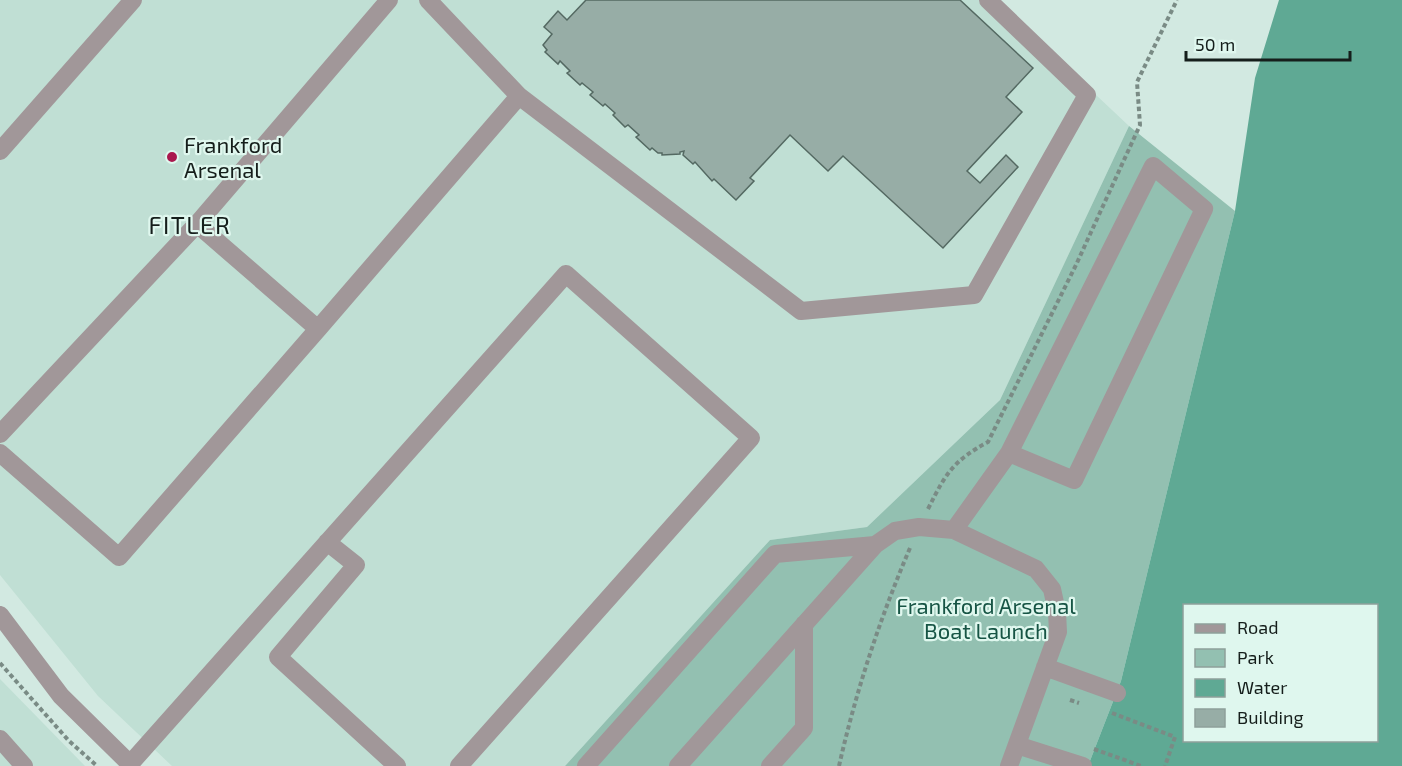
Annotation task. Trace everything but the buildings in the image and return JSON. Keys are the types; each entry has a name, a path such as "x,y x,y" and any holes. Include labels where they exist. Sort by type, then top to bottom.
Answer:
{"lane":[{"path":"0,151 133,0"},
{"path":"0,434 198,224 389,0"},
{"path":"428,0 519,96 801,311 974,295 1087,95 988,0"},
{"path":"0,453 119,557 519,96"},
{"path":"954,530 1009,453 1153,166 1204,209 1074,480 1009,453"},
{"path":"198,224 318,329"},
{"path":"0,615 61,696 131,765 566,274 751,438 459,766"},
{"path":"678,766 874,545 895,531 919,527 954,530 1036,569 1052,589 1058,632 1009,766"},
{"path":"327,542 356,565 278,657 397,766"},
{"path":"586,766 775,554 874,545"},
{"path":"770,766 804,728 804,624"},
{"path":"1045,667 1117,693"},
{"path":"0,739 24,766"},
{"path":"1017,745 1083,766"}],"path":[{"path":"929,507 951,470 965,455 988,442 1076,265 1140,125 1137,82 1177,0"},
{"path":"839,766 850,716 883,614 911,544"},
{"path":"0,663 69,741 96,766"},
{"path":"1135,722 1175,736 1165,766"},
{"path":"1122,759 1141,766"}],"shaded area":[{"path":"0,0 995,0 1129,126 1000,400 867,527 770,540 565,766 172,766 98,696 0,575"},
{"path":"0,679 85,766 0,766"}],"green space":[{"name":"Frankford Arsenal Boat Launch","path":"1129,126 1235,211 1121,681 1088,766 565,766 770,540 867,527 1000,400"}],"water":[{"path":"1279,0 1402,0 1402,766 1088,766 1121,681 1235,211 1255,78"}],"place":[{"name":"Frankford Arsenal","path":"172,157"}],"district":[{"name":"FITLER","path":"190,224"}]}
